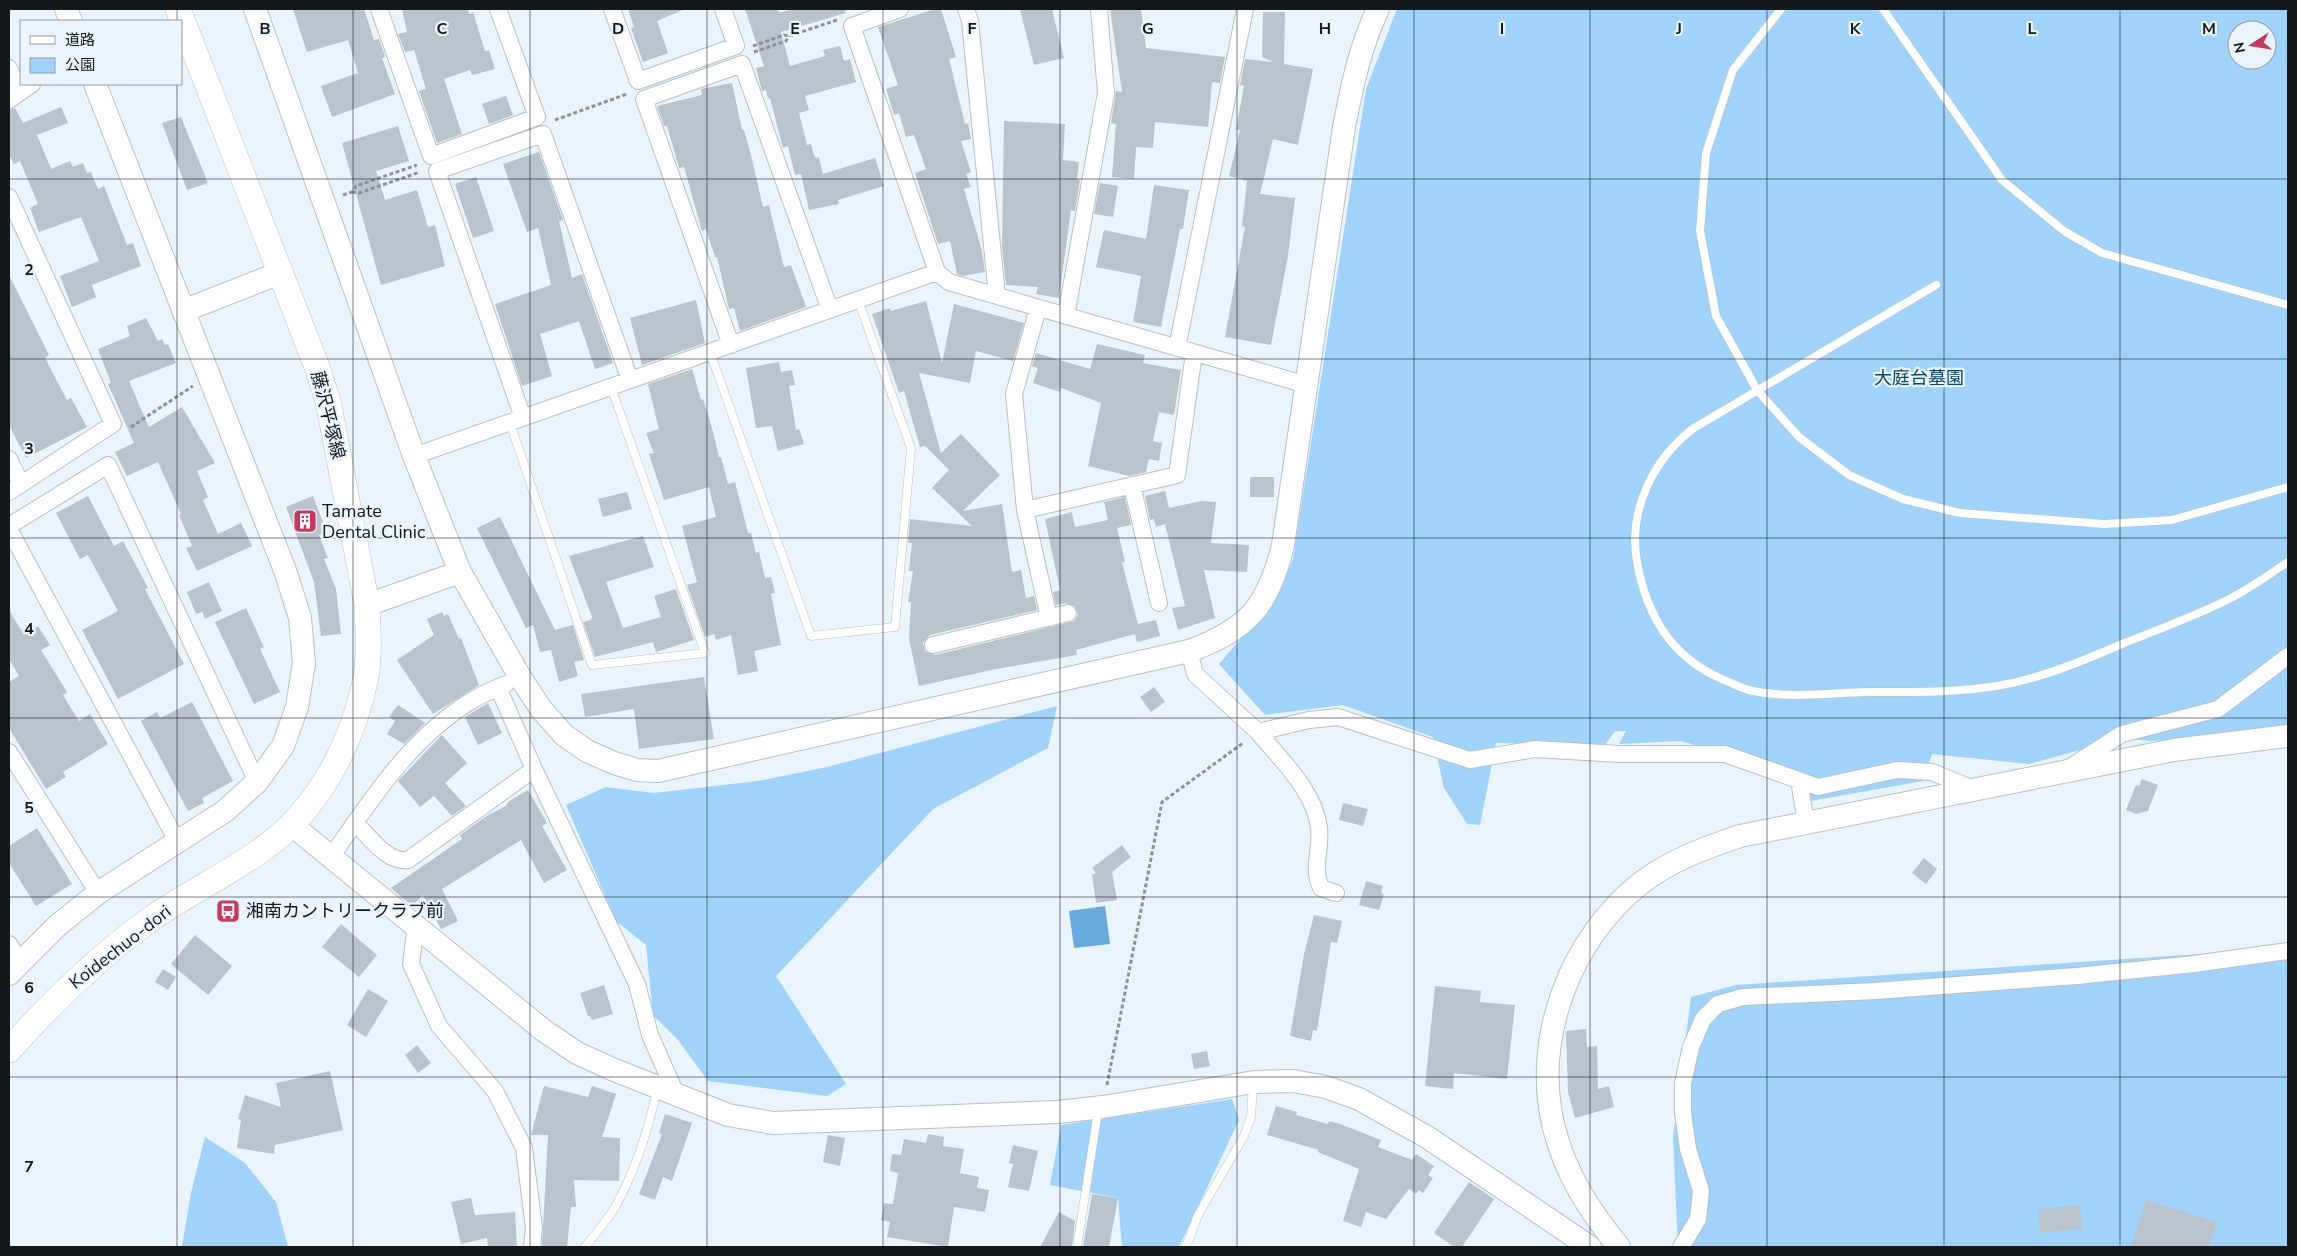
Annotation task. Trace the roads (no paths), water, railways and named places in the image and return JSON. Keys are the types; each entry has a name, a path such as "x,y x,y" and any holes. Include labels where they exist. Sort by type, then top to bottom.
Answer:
{"main road":[{"name":"藤沢平塚線","path":"178,9 317,367 328,401 367,605 366,675 355,720 336,763 310,806 293,826"},
{"name":"Koidechuo-dori","path":"9,1050 73,983 120,943 152,918 259,852 293,826"}],"street":[{"path":"255,9 414,456 460,572 520,677 541,709 564,735 587,750 614,763 636,770 658,771 1189,651 1217,641 1235,631 1253,613 1268,593 1284,545 1352,80 1367,33 1378,9"},
{"path":"380,9 431,156 537,117 498,9"},
{"path":"612,9 638,81 736,46 723,9"},
{"path":"900,9 852,26 937,272 949,282 1307,385"},
{"path":"966,9 970,21 997,296"},
{"path":"1066,316 1106,93 1099,9"},
{"path":"1177,348 1244,9"},
{"path":"731,345 644,99 724,70 742,64 830,310"},
{"path":"9,68 20,92"},
{"path":"12,960 98,893 225,811 257,782 283,746 297,707 304,663 300,618 286,573 95,85"},
{"path":"516,421 437,171 543,134 630,380"},
{"path":"9,197 113,424 15,488 9,459"},
{"path":"414,456 937,272"},
{"path":"183,311 280,273"},
{"path":"1038,308 1014,394 1025,510 1048,618"},
{"path":"1025,510 1177,474 1194,353"},
{"path":"177,841 9,528 108,465 257,782"},
{"path":"1132,485 1159,603"},
{"path":"367,605 460,572"},
{"path":"933,645 1068,613"},
{"path":"1189,651 1195,674 1258,732 1295,777 1314,808 1320,829 1316,877 1321,888 1336,893"},
{"path":"2061,772 2122,734 2218,709 2288,656"},
{"path":"331,857 395,768 430,733 472,700 520,677"},
{"path":"498,687 534,769 637,984 667,1091"},
{"path":"1258,732 1309,720 1338,717 1470,760 1535,748 1620,754 1725,754 1818,787 1897,770 1932,772 1977,790"},
{"path":"1619,1247 1589,1210 1570,1172 1554,1128 1548,1083 1553,1029 1567,980 1587,942 1614,907 1642,882 1687,854 1740,836 2174,750 2288,736"},
{"path":"9,752 98,893"},
{"path":"355,823 391,857 398,861 408,860 534,769"},
{"path":"1799,780 1806,823"},
{"path":"293,826 543,1030 577,1053 728,1115 773,1124 1058,1112 1100,1108 1254,1082 1293,1080 1326,1087 1359,1099 1427,1137 1590,1247"},
{"path":"416,925 411,964 439,1026 495,1091 524,1148 534,1228 532,1247"},
{"path":"1681,1247 1698,1219 1701,1191 1688,1149 1683,1113 1683,1083 1691,1047 1700,1026 1718,1004 1743,998 1875,991 2077,976 2194,964 2288,951"}],"lane":[{"path":"1781,9 1733,70 1706,153 1700,231 1716,316 1757,390 1799,437 1849,475 1903,499 1960,513 2104,524 2172,520 2288,487"},
{"path":"1883,9 2002,180 2064,231 2102,253 2288,305"},
{"path":"1936,285 1694,428 1678,440 1662,457 1641,497 1636,527 1636,558 1643,592 1658,624 1680,653 1708,673 1748,690 1784,694 1931,692 2003,685 2076,663 2228,600 2288,562"},
{"path":"710,352 811,636 895,627 911,448 858,300"},
{"path":"516,421 592,665 706,653 611,387"},
{"path":"1186,1247 1198,1215 1244,1136 1251,1117 1254,1082"},
{"path":"585,1247 614,1209 630,1180 643,1144 667,1091"},
{"path":"1077,1247 1100,1108"}],"place":[{"name":"Tamate Dental Clinic","path":"305,521"},
{"name":"湘南カントリークラブ前","path":"228,911"}],"park label":[{"name":"大庭台墓園","path":"1919,378"}]}
